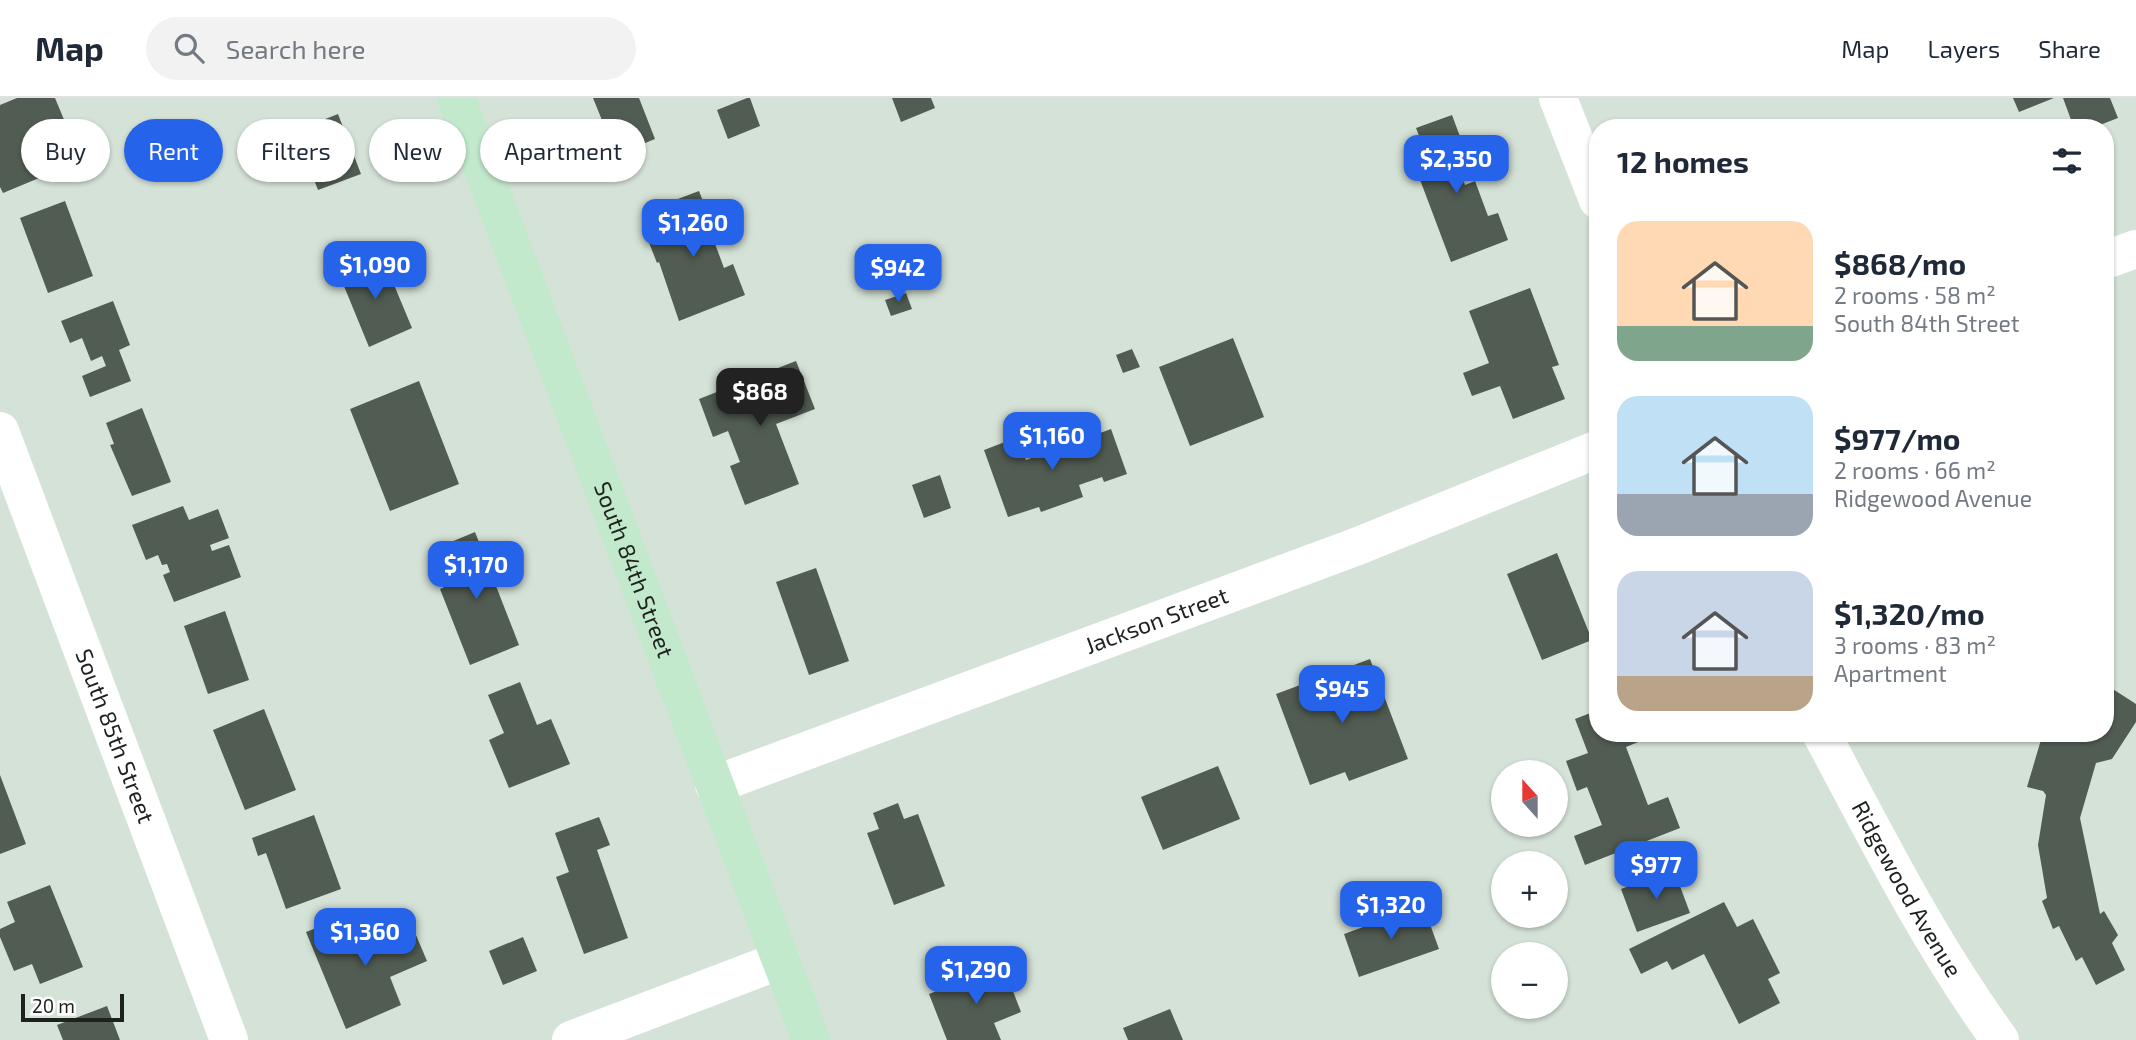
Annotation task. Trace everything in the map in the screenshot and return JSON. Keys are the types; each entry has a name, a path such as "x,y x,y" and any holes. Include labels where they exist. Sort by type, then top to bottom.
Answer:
{"main road":[{"name":"South 84th Street","path":"456,98 811,1040"}],"street":[{"path":"1558,98 1589,177"},
{"path":"2114,257 2136,249"},
{"name":"South 85th Street","path":"0,431 229,1040"},
{"name":"Jackson Street","path":"714,785 1357,546 1589,453"},
{"name":"Ridgewood Avenue","path":"1826,742 1908,896 1977,1008 2000,1040"},
{"path":"571,1040 780,960"}],"building":[{"path":"17,98 55,98 64,119 21,119 21,182 29,182 3,193 0,187 0,105"},
{"path":"593,98 639,98 655,139 646,143 646,119 601,119"},
{"path":"750,98 760,126 728,139 717,110"},
{"path":"892,98 931,98 935,108 901,122"},
{"path":"2013,98 2054,98 2019,112"},
{"path":"2063,98 2110,98 2118,118 2114,120 2071,119"},
{"path":"338,114 340,119 325,119"},
{"path":"1452,115 1465,150 1453,154 1465,185 1475,181 1488,216 1498,213 1508,240 1451,262 1419,177 1433,172 1416,128"},
{"path":"355,158 361,174 355,176"},
{"path":"315,182 340,182 318,190"},
{"path":"699,191 706,209 710,208 721,238 714,241 724,268 733,264 745,295 679,321 659,262 657,263 646,235 670,226 662,205"},
{"path":"65,201 93,276 48,293 20,218"},
{"path":"886,246 893,265 873,273 866,254"},
{"path":"382,256 412,328 369,347 339,274"},
{"path":"1530,288 1559,365 1552,367 1565,399 1513,419 1500,386 1472,396 1463,373 1489,363 1469,311"},
{"path":"906,293 912,309 891,316 885,300"},
{"path":"113,301 130,345 119,350 131,381 90,397 82,376 106,366 102,356 91,361 82,338 70,343 61,321"},
{"path":"1233,338 1264,417 1190,446 1159,367"},
{"path":"1132,349 1140,367 1123,373 1116,355"},
{"path":"796,361 815,409 776,424 799,484 745,505 730,466 740,462 728,431 713,437 699,399"},
{"path":"419,381 459,484 390,511 350,409"},
{"path":"142,408 171,482 132,496 110,445 114,444 106,423"},
{"path":"1111,429 1127,474 1104,482 1102,477 1079,485 1083,497 1041,512 1039,507 1008,517 984,450 1018,437 1026,460"},
{"path":"940,475 951,508 924,518 912,485"},
{"path":"183,506 189,520 218,509 229,538 210,545 212,551 229,545 241,577 174,602 163,575 170,572 167,564 162,565 158,555 146,560 132,525"},
{"path":"475,532 519,645 470,665 440,589 453,583 439,547"},
{"path":"1557,553 1589,633 1589,641 1542,660 1507,574"},
{"path":"816,568 849,661 809,675 776,582"},
{"path":"225,611 249,680 208,694 184,626"},
{"path":"1370,659 1408,759 1349,781 1345,772 1310,785 1276,694"},
{"path":"520,682 537,725 551,719 570,764 509,788 489,740 504,733 488,695"},
{"path":"2114,690 2136,704 2136,722 2112,759 2096,763 2080,818 2100,914 2104,911 2118,935 2112,943 2125,970 2096,985 2082,957 2076,961 2059,926 2053,929 2042,901 2047,898 2038,845 2046,795 2043,791 2027,787 2040,742 2114,742"},
{"path":"264,709 296,790 245,810 213,730"},
{"path":"1589,714 1589,742 1638,742 1626,747 1648,805 1668,797 1680,828 1585,865 1574,836 1602,825 1587,787 1577,791 1568,760 1588,753 1575,719"},
{"path":"1218,766 1240,819 1163,850 1141,797"},
{"path":"0,775 26,844 0,854"},
{"path":"898,803 904,819 918,814 945,886 894,905 867,833 879,829 873,813"},
{"path":"314,815 341,889 286,909 266,853 258,856 252,838"},
{"path":"599,817 610,845 597,850 628,938 584,954 556,877 569,872 555,833"},
{"path":"1674,870 1690,913 1637,932 1621,889"},
{"path":"50,885 83,967 40,984 32,964 14,971 0,937 0,929 15,922 7,902"},
{"path":"1724,902 1737,927 1753,919 1780,973 1768,979 1780,1003 1739,1024 1704,954 1672,970 1667,961 1641,974 1629,949"},
{"path":"1423,905 1439,949 1359,977 1344,934"},
{"path":"339,919 350,945 410,921 427,961 390,977 401,1005 346,1029 306,932"},
{"path":"523,937 537,971 503,985 489,951"},
{"path":"1003,965 1021,1012 994,1023 1001,1040 947,1040 929,994"},
{"path":"107,1006 120,1040 63,1040 57,1025"},
{"path":"1170,1009 1183,1040 1128,1040 1123,1028"}]}
